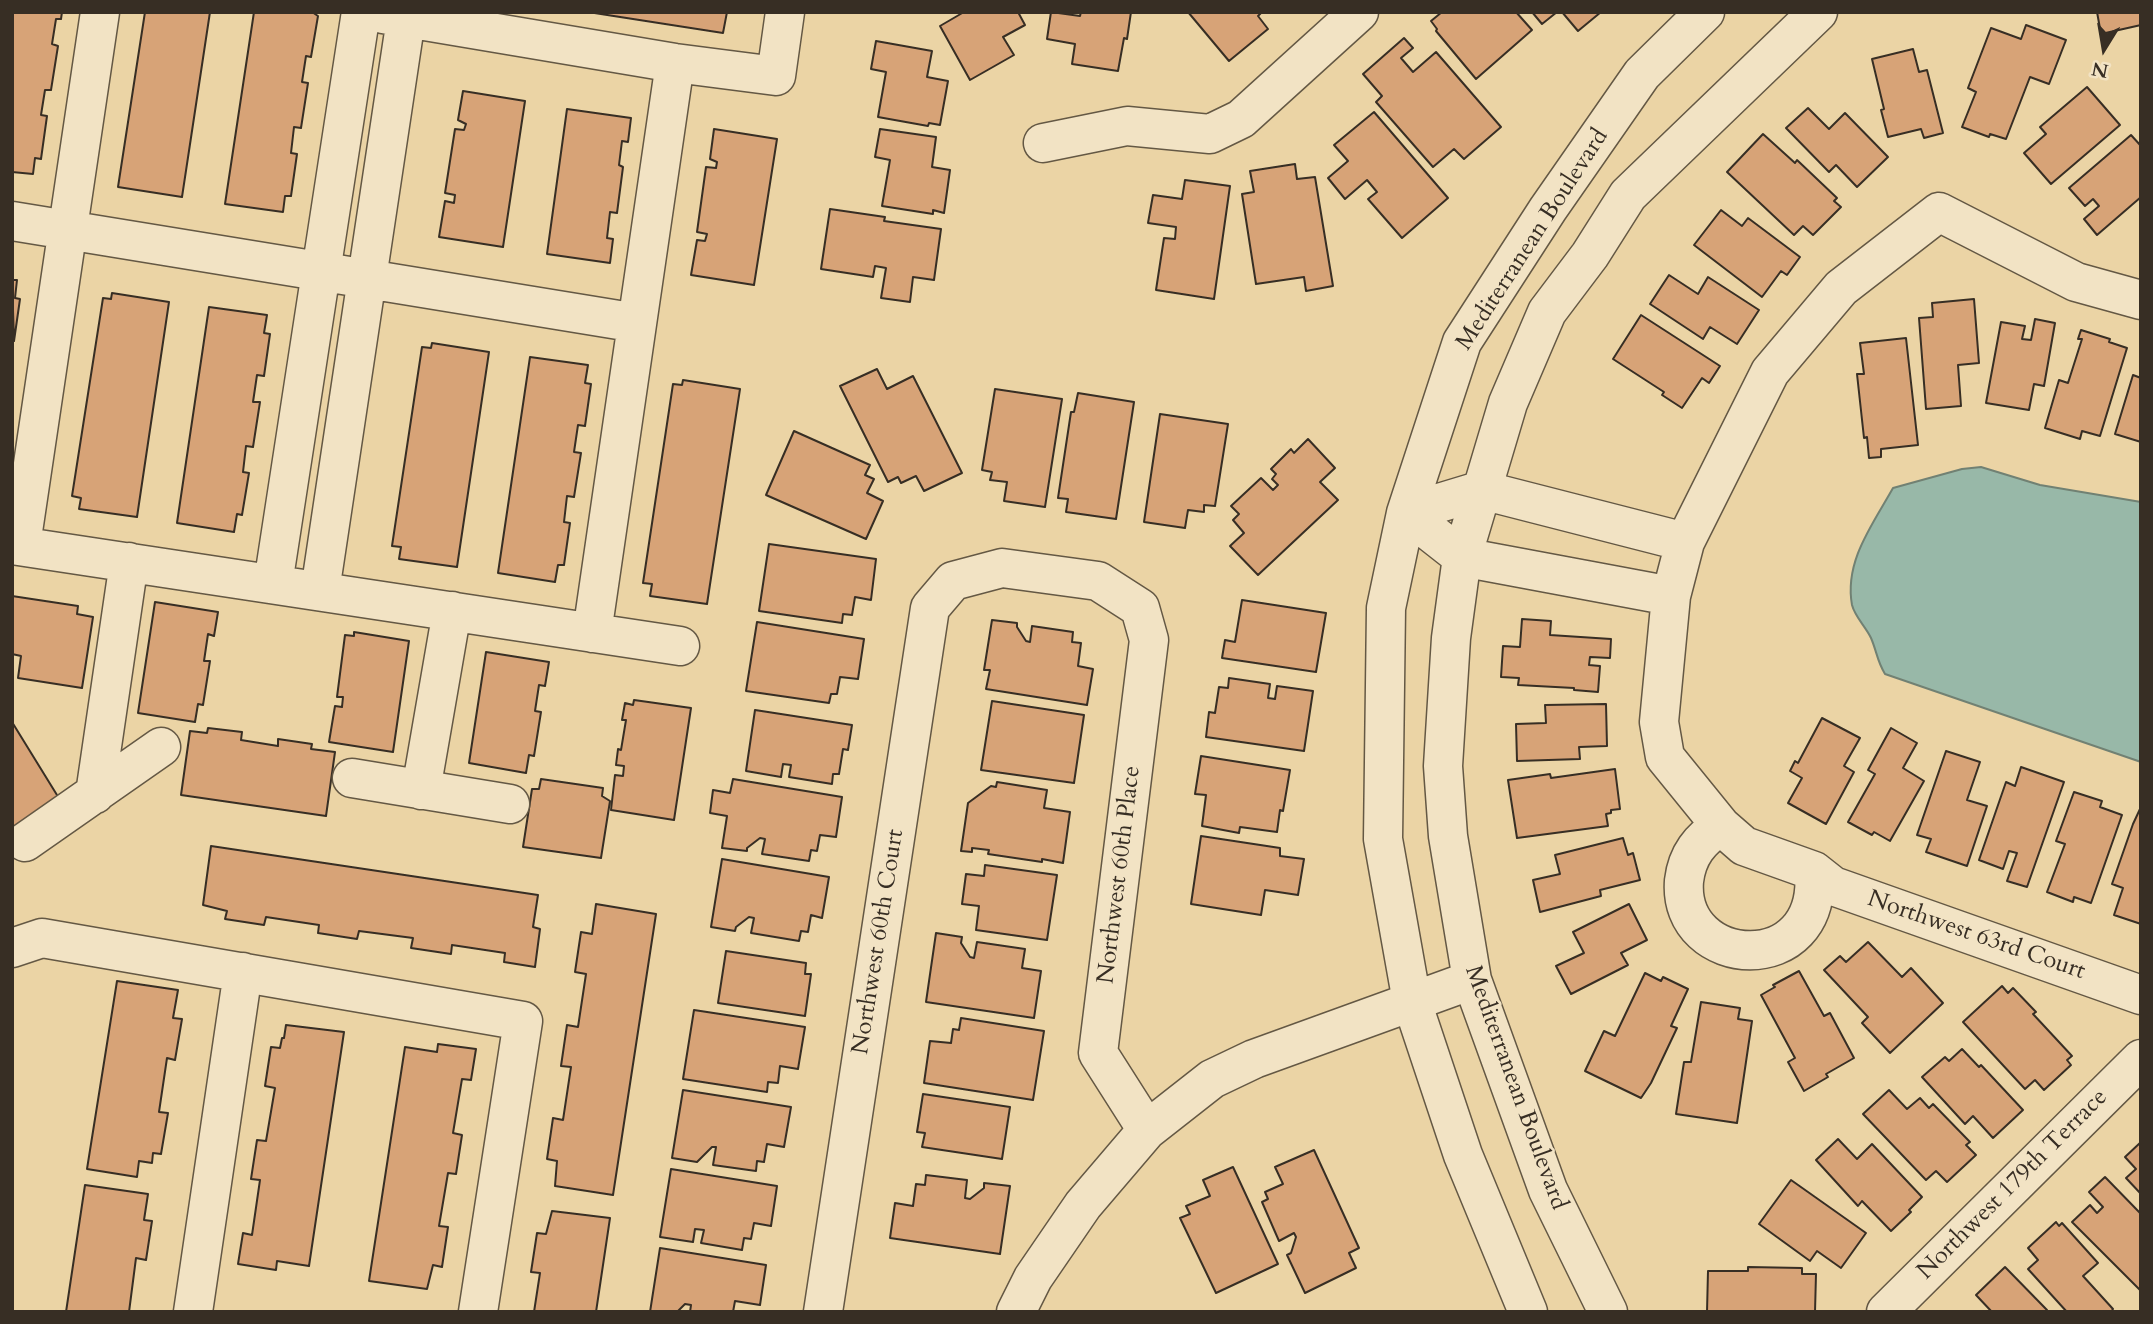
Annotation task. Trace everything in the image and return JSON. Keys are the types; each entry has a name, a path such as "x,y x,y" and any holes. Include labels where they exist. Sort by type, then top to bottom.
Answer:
{"street":[{"path":"100,12 17,545 680,646"},
{"path":"273,584 360,12"},
{"path":"320,591 367,279 396,14 674,63 776,76 785,12"},
{"path":"1043,143 1127,126 1210,134 1241,119 1359,12"},
{"name":"Mediterranean Boulevard","path":"1528,1312 1463,1155 1412,1002 1384,839 1386,608 1406,513 1462,342 1548,209 1642,74 1705,12"},
{"name":"Mediterranean Boulevard","path":"1608,1312 1548,1189 1472,980 1448,836 1443,766 1451,638 1462,557 1508,403 1547,312 1590,254 1628,195 1818,12"},
{"path":"592,632 674,63"},
{"name":"Northwest 63rd Court","path":"2141,300 2076,282 1939,212 1840,288 1770,372 1685,541 1671,596 1659,722 1665,757 1721,825 1744,846 1815,871 1833,886 2141,995"},
{"path":"12,221 637,323"},
{"path":"1406,513 1482,490 1685,541"},
{"path":"1406,513 1462,557 1671,596"},
{"path":"94,794 129,562"},
{"name":"Northwest 60th Court","path":"823,1312 930,608 953,581 1002,568 1098,581 1140,608"},
{"name":"Northwest 60th Place","path":"1140,608 1149,640 1098,1053 1147,1130"},
{"path":"421,790 452,611"},
{"path":"26,842 161,747"},
{"path":"352,778 510,804"},
{"path":"1721,825 1705,836 1693,852 1685,870 1684,880 1688,909 1698,926 1712,940 1730,948 1749,951 1769,948 1787,940 1802,927 1811,910 1816,891 1815,871"},
{"path":"12,948 42,938 523,1021 478,1312"},
{"path":"193,1312 243,972"},
{"path":"1016,1312 1033,1278 1083,1205 1147,1130 1212,1079 1254,1059 1472,980"},
{"name":"Northwest 179th Terrace","path":"1886,1312 2141,1059"}],"shaded area":[{"path":"1981,467 2040,485 2141,502 2141,762 1885,674 1882,669 1871,638 1852,605 1852,573 1869,529 1893,488 1962,469"}],"building":[{"path":"12,12 62,12 61,19 56,19 52,44 58,46 51,90 45,90 41,115 47,116 41,159 35,158 33,174 12,172"},
{"path":"145,12 210,12 182,197 118,187"},
{"path":"254,12 312,12 318,16 311,57 306,56 302,82 308,83 301,128 294,127 291,153 297,154 291,196 285,196 283,212 225,204"},
{"path":"588,12 727,12 723,33"},
{"path":"964,12 1018,12 1025,25 1003,37 1014,55 970,80 940,26"},
{"path":"1051,12 1080,16 1081,12 1131,12 1118,71 1072,64 1075,44 1047,39"},
{"path":"1188,12 1262,12 1258,16 1268,29 1229,61"},
{"path":"1442,12 1516,12 1532,30 1476,79 1436,31 1431,21"},
{"path":"1532,12 1557,12 1542,24"},
{"path":"1562,12 1601,12 1578,31"},
{"path":"2097,12 2141,12 2141,25 2101,34"},
{"path":"2026,25 2066,40 2049,84 2030,77 2006,139 1990,134 1989,137 1962,127 1976,92 1968,88 1991,28 2021,39"},
{"path":"1404,38 1413,48 1401,58 1413,72 1436,52 1501,127 1464,159 1454,149 1433,167 1376,102 1382,96 1363,74"},
{"path":"876,41 932,51 927,77 948,81 940,125 929,123 928,126 878,117 886,72 871,69"},
{"path":"1913,49 1919,72 1927,70 1943,133 1924,138 1921,129 1888,137 1872,59"},
{"path":"2087,87 2120,125 2051,184 2024,153 2046,134 2040,127"},
{"path":"463,91 525,101 503,247 439,237 445,201 454,203 455,195 445,193 455,129 464,130 466,124 458,120"},
{"path":"1808,108 1829,129 1845,113 1888,157 1857,187 1836,165 1829,172 1786,128"},
{"path":"567,109 631,118 628,142 622,141 619,165 623,167 617,213 610,212 607,238 613,239 610,263 547,254"},
{"path":"1374,112 1448,198 1402,238 1368,199 1377,192 1367,180 1345,199 1328,178 1348,161 1334,145"},
{"path":"714,129 777,139 754,285 691,275 697,240 705,241 707,234 697,232 706,167 716,168 717,162 710,159"},
{"path":"880,129 936,137 932,167 950,170 944,213 933,210 933,214 882,206 890,160 875,157"},
{"path":"1763,134 1795,163 1797,160 1837,198 1834,201 1841,207 1813,235 1803,226 1794,235 1727,172"},
{"path":"2131,135 2141,146 2141,197 2097,235 2084,219 2099,206 2093,199 2085,206 2069,188"},
{"path":"1295,164 1297,179 1315,177 1333,286 1306,291 1304,277 1256,284 1242,194 1254,192 1250,171"},
{"path":"1185,180 1230,186 1214,299 1156,290 1164,238 1175,239 1176,227 1148,223 1153,195 1182,199"},
{"path":"830,209 885,217 884,221 941,229 934,280 913,277 910,302 881,298 886,268 875,266 873,277 821,269"},
{"path":"1721,210 1742,226 1748,218 1800,257 1787,275 1781,271 1762,297 1694,245"},
{"path":"1669,275 1698,294 1708,277 1759,310 1737,344 1710,327 1703,339 1650,304"},
{"path":"12,280 17,280 15,298 20,299 14,341"},
{"path":"112,293 169,302 137,517 79,509 81,498 72,496 103,298 111,299"},
{"path":"1974,299 1979,363 1958,365 1961,406 1926,409 1919,318 1933,317 1932,303"},
{"path":"209,307 267,315 264,333 270,334 264,376 257,375 253,402 260,402 253,447 246,446 243,472 249,473 242,515 237,514 234,532 177,523"},
{"path":"1641,315 1720,366 1709,383 1702,378 1682,408 1662,395 1664,392 1613,359"},
{"path":"2035,319 2055,323 2044,386 2034,384 2029,410 1986,403 2001,322 2025,326 2022,339 2031,340"},
{"path":"2081,330 2110,339 2109,342 2127,348 2100,436 2082,431 2080,439 2045,428 2059,380 2068,383 2082,339 2078,339"},
{"path":"1906,338 1918,445 1881,449 1881,457 1869,458 1867,437 1864,438 1857,374 1864,374 1860,343"},
{"path":"432,343 489,352 457,567 399,559 401,547 392,546 422,347 431,348"},
{"path":"530,357 588,365 585,383 591,384 585,426 578,425 574,452 581,453 574,497 567,496 564,522 570,523 564,565 558,565 555,582 498,573"},
{"path":"877,369 887,389 913,376 962,473 924,491 916,476 901,483 898,477 888,482 840,386"},
{"path":"2133,375 2141,378 2141,442 2115,434"},
{"path":"683,380 740,389 707,604 650,596 652,584 643,583 673,384 682,385"},
{"path":"995,389 1062,399 1045,507 1004,501 1007,482 990,480 992,472 982,470"},
{"path":"1078,393 1134,402 1116,519 1066,512 1068,499 1058,498 1071,412 1074,412"},
{"path":"1160,414 1228,424 1215,506 1204,505 1204,512 1188,510 1185,528 1144,522"},
{"path":"794,431 870,465 865,475 874,479 867,493 883,501 866,539 766,495"},
{"path":"1308,439 1335,468 1320,482 1338,500 1258,575 1230,546 1244,533 1233,520 1239,514 1231,506 1261,478 1273,490 1278,485 1272,479 1276,474 1271,469 1291,449 1294,453"},
{"path":"769,544 876,559 871,600 855,597 852,615 843,614 842,623 759,611"},
{"path":"12,596 78,606 77,614 93,617 82,688 18,678 21,656 12,654"},
{"path":"1242,600 1326,613 1316,672 1222,658 1225,640 1235,642"},
{"path":"155,602 218,612 214,636 208,634 204,661 210,661 203,705 198,704 195,722 138,713"},
{"path":"1522,619 1551,621 1550,635 1611,639 1610,658 1590,657 1589,665 1600,666 1598,692 1518,685 1519,678 1501,677 1503,646 1520,647"},
{"path":"992,620 1017,623 1026,641 1030,642 1032,626 1073,632 1072,642 1081,643 1078,666 1093,669 1087,705 986,689 990,670 984,670"},
{"path":"757,622 864,639 858,679 840,677 837,694 831,694 829,703 746,691"},
{"path":"354,632 409,641 393,752 329,742 335,706 342,707 343,697 337,697 345,635 354,636"},
{"path":"486,652 549,662 545,686 539,685 535,711 541,712 534,756 529,755 526,773 469,763"},
{"path":"1229,678 1270,684 1268,698 1275,699 1277,686 1313,691 1304,751 1206,737 1209,712 1215,713 1219,687 1228,688"},
{"path":"634,700 691,708 674,820 611,810 615,775 623,776 624,766 616,765 626,720 622,720 625,703 633,705"},
{"path":"992,701 1084,715 1074,783 981,770"},
{"path":"1606,704 1607,746 1579,747 1580,759 1517,761 1516,724 1546,723 1545,705"},
{"path":"755,710 852,725 848,750 843,749 839,774 833,774 832,784 789,777 791,765 783,764 781,777 746,771"},
{"path":"1822,718 1860,738 1844,766 1854,772 1826,824 1788,803 1802,778 1790,771 1795,761 1798,763"},
{"path":"12,722 65,808 12,832"},
{"path":"208,728 242,732 241,740 278,746 278,739 312,744 311,749 335,752 326,816 181,795 190,731 207,733"},
{"path":"1891,728 1917,743 1903,768 1924,781 1890,841 1848,822 1875,774 1868,770"},
{"path":"1946,751 1980,762 1967,800 1987,806 1967,866 1926,852 1931,839 1917,835"},
{"path":"1201,756 1290,770 1277,832 1240,827 1239,833 1202,826 1206,795 1195,794"},
{"path":"2021,767 2064,782 2027,887 2007,881 2017,853 2009,851 2003,869 1979,860 2006,782 2015,786"},
{"path":"1615,769 1620,809 1606,814 1608,826 1517,838 1508,780 1550,774 1551,778"},
{"path":"541,779 603,788 602,796 610,801 601,858 523,847 532,789 539,789"},
{"path":"733,779 842,797 836,837 820,835 817,851 811,850 809,861 762,854 765,839 760,838 747,848 747,851 722,848 727,816 710,813 713,790 730,793"},
{"path":"997,782 1047,790 1044,808 1070,812 1063,863 988,854 989,850 972,848 972,852 961,851 968,803 991,786 996,787"},
{"path":"2074,792 2102,801 2100,807 2122,815 2091,903 2074,897 2073,902 2047,892 2065,844 2056,841"},
{"path":"2140,809 2141,924 2114,915 2123,888 2112,884"},
{"path":"1201,836 1280,848 1280,856 1304,859 1298,895 1265,890 1261,915 1191,904"},
{"path":"1623,838 1628,855 1633,853 1640,880 1600,890 1601,896 1540,912 1533,880 1560,874 1555,855"},
{"path":"211,846 538,895 533,927 540,929 535,967 504,962 505,953 452,945 451,954 411,948 413,938 359,931 357,939 318,933 319,925 266,917 264,925 225,919 227,911 203,905"},
{"path":"722,859 829,877 822,918 811,915 808,932 801,931 799,941 751,933 754,918 749,917 736,927 735,931 711,927"},
{"path":"985,865 1057,875 1047,940 976,930 979,906 962,904 966,874 984,876"},
{"path":"596,904 656,914 613,1195 555,1186 557,1161 547,1159 553,1118 563,1120 571,1067 561,1066 567,1025 578,1027 586,974 575,972 581,932 592,934"},
{"path":"1629,904 1647,940 1621,953 1628,965 1571,994 1556,966 1584,953 1573,932"},
{"path":"936,933 962,937 961,943 970,957 974,958 977,942 1025,949 1022,968 1041,971 1034,1018 926,1002"},
{"path":"1868,942 1902,977 1911,968 1943,1003 1890,1053 1862,1023 1868,1017 1824,970 1840,956 1846,962"},
{"path":"726,951 806,963 805,974 811,974 805,1016 718,1003"},
{"path":"1799,971 1824,1016 1830,1013 1854,1058 1804,1091 1788,1062 1795,1058 1761,995"},
{"path":"1645,973 1661,981 1663,977 1688,989 1671,1026 1677,1028 1641,1098 1585,1071 1604,1031 1615,1036"},
{"path":"117,981 178,990 173,1018 182,1019 175,1060 167,1058 159,1112 168,1113 161,1154 153,1153 152,1163 139,1161 137,1177 87,1169"},
{"path":"2002,986 2008,993 2013,988 2072,1056 2067,1060 2071,1065 2044,1090 2035,1080 2025,1089 1963,1022"},
{"path":"1701,1002 1740,1008 1738,1019 1752,1021 1737,1123 1676,1114 1684,1062 1691,1062"},
{"path":"694,1010 805,1027 798,1069 780,1066 778,1083 768,1082 767,1092 683,1079"},
{"path":"961,1018 1044,1031 1033,1100 924,1083 930,1041 951,1043 953,1029 959,1030"},
{"path":"286,1025 344,1032 309,1266 277,1261 276,1270 238,1264 243,1233 252,1235 260,1180 251,1179 257,1140 266,1141 275,1088 265,1086 271,1047 280,1048"},
{"path":"438,1044 476,1049 471,1080 462,1079 453,1133 462,1135 456,1174 448,1173 439,1226 448,1227 442,1267 433,1265 427,1289 369,1281 405,1047 437,1052"},
{"path":"1962,1049 1979,1067 1981,1065 2023,1110 1993,1138 1973,1116 1965,1124 1922,1077 1945,1057 1949,1061"},
{"path":"683,1090 791,1107 784,1147 767,1144 764,1162 757,1161 756,1171 713,1165 716,1147 712,1147 697,1162 672,1158"},
{"path":"1889,1090 1907,1109 1920,1098 1929,1108 1933,1104 1970,1142 1966,1145 1976,1155 1947,1182 1936,1171 1926,1180 1863,1114"},
{"path":"923,1094 1010,1107 1002,1159 922,1147 925,1133 917,1132"},
{"path":"1838,1139 1857,1159 1872,1144 1922,1197 1891,1231 1862,1201 1858,1206 1816,1160"},
{"path":"2141,1142 2141,1194 2126,1178 2136,1169 2125,1157"},
{"path":"1314,1150 1359,1248 1349,1253 1356,1268 1305,1293 1287,1255 1291,1253 1296,1237 1294,1233 1279,1241 1262,1202 1268,1199 1265,1192 1283,1184 1275,1167"},
{"path":"1233,1167 1278,1264 1216,1293 1180,1218 1190,1214 1186,1206 1210,1196 1203,1180"},
{"path":"671,1169 777,1186 771,1226 754,1223 751,1239 744,1238 742,1250 701,1243 704,1230 695,1229 693,1242 660,1237"},
{"path":"926,1175 967,1180 965,1198 970,1199 984,1188 984,1183 1010,1186 1000,1254 890,1238 895,1203 913,1206 916,1184 925,1185"},
{"path":"2105,1177 2141,1214 2141,1291 2072,1222 2090,1205 2097,1213 2103,1207 2089,1192"},
{"path":"1791,1180 1866,1233 1841,1268 1817,1251 1810,1261 1759,1224"},
{"path":"85,1185 148,1194 144,1220 152,1221 146,1260 136,1258 129,1312 66,1312"},
{"path":"552,1211 610,1218 596,1312 534,1312 540,1273 531,1272 537,1233 546,1234"},
{"path":"2056,1222 2059,1226 2062,1223 2098,1263 2083,1276 2113,1309 2111,1312 2067,1312 2028,1269 2038,1260 2028,1248"},
{"path":"660,1248 766,1265 760,1305 735,1301 733,1312 690,1312 691,1305 685,1304 677,1312 650,1312"},
{"path":"1748,1267 1802,1268 1802,1274 1816,1274 1815,1312 1707,1312 1708,1271 1748,1271"},
{"path":"2005,1267 2046,1312 1992,1312 1976,1295"}]}
